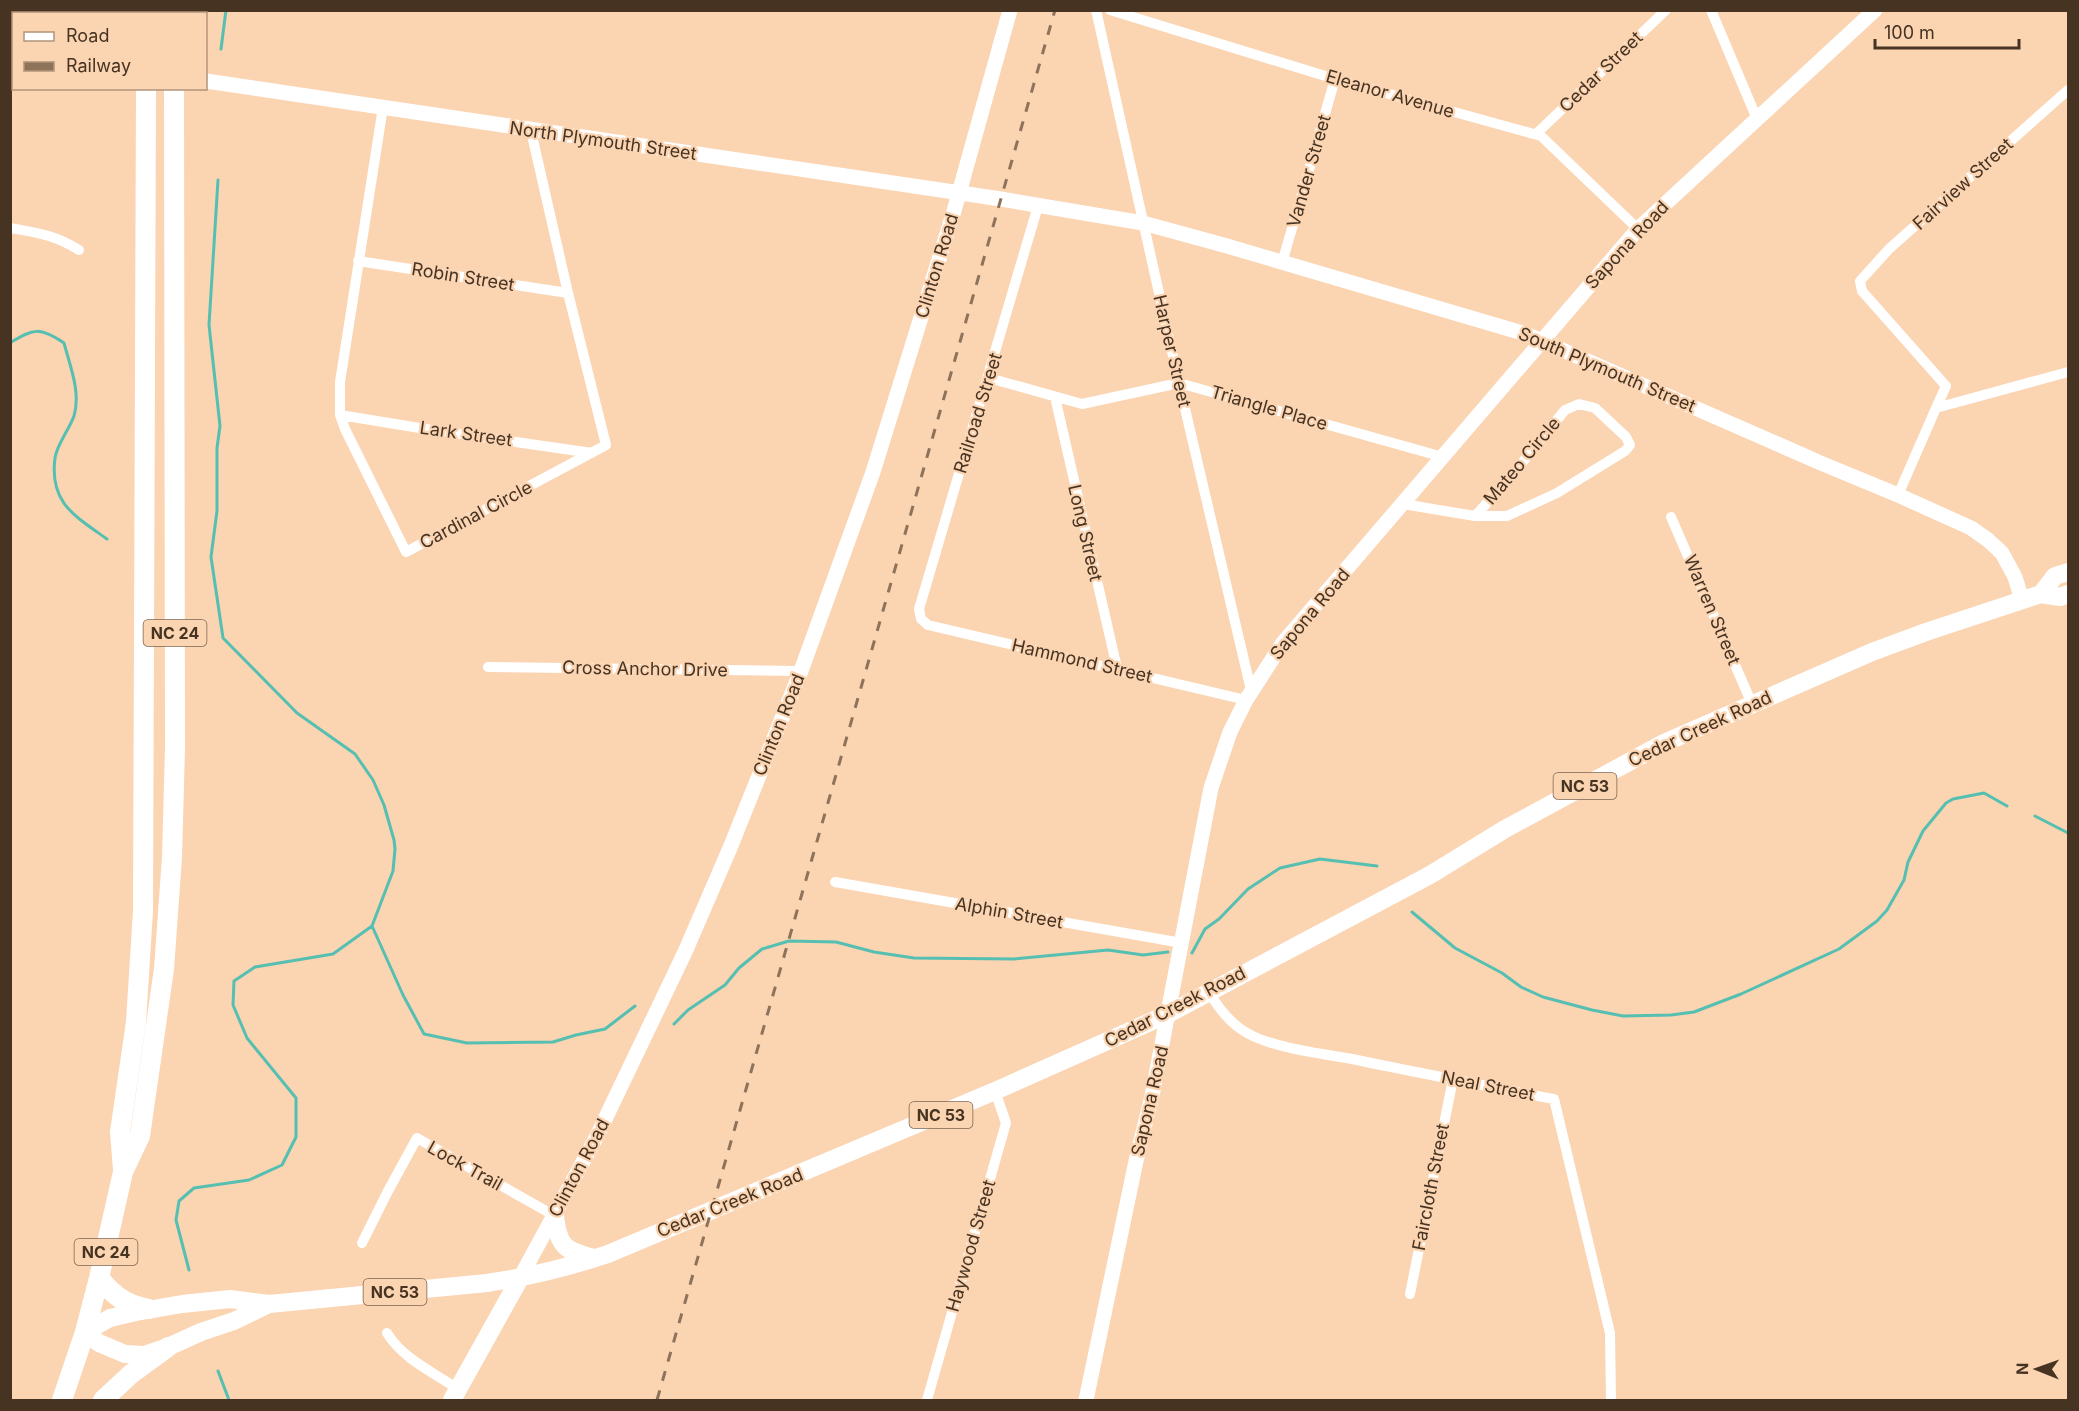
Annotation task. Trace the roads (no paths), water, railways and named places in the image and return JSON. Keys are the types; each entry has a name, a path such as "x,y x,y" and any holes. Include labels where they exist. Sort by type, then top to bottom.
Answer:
{"highway":[{"name":"NC 24","path":"123,1172 120,1132 136,1022 144,900 146,90"},
{"name":"NC 24","path":"62,1401 99,1278 123,1172 140,1136 164,969 172,857 175,724 174,90"},
{"path":"99,1278 118,1299 130,1305 149,1309"},
{"path":"103,1401 131,1374 168,1347"}],"main road":[{"name":"Cedar Creek Road","path":"2041,594 2055,576 2068,572"},
{"name":"Cedar Creek Road","path":"269,1304 234,1321 144,1355 131,1355 99,1343 84,1332 110,1318 149,1309 230,1299 269,1304 478,1284 520,1278 594,1258 764,1190 1168,1014 1430,875 1505,829 1643,754 1752,704 1904,640 2041,594 2060,597 2068,594"},
{"path":"555,1216 557,1235 565,1246 578,1254 594,1258"},
{"name":"Clinton Road","path":"455,1395 520,1278"}],"street":[{"name":"Clinton Road","path":"520,1278 597,1136 685,952 730,848 801,671 873,472 959,194 1010,10"},
{"name":"Eleanor Avenue","path":"1110,10 1335,79 1541,136 1638,229"},
{"name":"Cedar Street","path":"1536,134 1666,10"},
{"path":"1711,10 1757,119"},
{"name":"Sapona Road","path":"1086,1401 1168,1014 1211,788 1230,732 1248,695 1282,644 1638,229 1875,10"},
{"name":"Harper Street","path":"1097,11 1248,695"},
{"name":"Vander Street","path":"1282,263 1335,79"},
{"name":"North Plymouth Street","path":"207,81 1001,200"},
{"name":"Fairview Street","path":"1936,408 1946,386 1862,291 1860,282 1889,249 2068,90"},
{"name":"Cardinal Circle","path":"383,107 340,382 340,415 357,455 406,552 592,453"},
{"path":"531,131 606,445 592,453"},
{"name":"South Plymouth Street","path":"1001,200 1143,223 1526,333 1971,528 2002,553 2015,577 2022,600"},
{"name":"Railroad Street","path":"921,619 919,609 1038,206"},
{"path":"10,228 62,240 79,250"},
{"name":"Robin Street","path":"358,261 568,293"},
{"path":"1898,495 1936,408 2068,372"},
{"name":"Triangle Place","path":"989,378 1082,404 1179,383 1443,457"},
{"name":"Long Street","path":"1054,397 1117,668"},
{"name":"Mateo Circle","path":"1403,504 1475,516 1507,516 1557,494 1625,451 1630,446 1626,437 1594,408 1579,404 1565,410 1508,480 1475,516"},
{"name":"Lark Street","path":"340,415 592,453"},
{"name":"Warren Street","path":"1671,517 1752,704"},
{"name":"Hammond Street","path":"921,619 928,625 1248,695"},
{"name":"Cross Anchor Drive","path":"488,667 801,671"},
{"name":"Alphin Street","path":"835,882 1182,944"},
{"name":"Neal Street","path":"1209,992 1218,1009 1234,1025 1264,1040 1554,1099 1610,1334 1611,1401"},
{"name":"Faircloth Street","path":"1410,1294 1453,1079"},
{"name":"Haywood Street","path":"927,1401 1006,1123 995,1091"},
{"name":"Lock Trail","path":"362,1243 387,1191 417,1138 555,1216"},
{"path":"387,1333 406,1356 455,1395"}],"waterway":[{"path":"221,49 226,10"},
{"path":"189,1270 176,1220 179,1201 194,1188 249,1180 282,1165 296,1137 296,1098 247,1038 233,1005 234,981 255,967 333,954 372,926 393,871 395,849 384,805 373,780 355,754 297,713 223,638 211,557 217,511 217,448 220,426 209,325 218,180"},
{"path":"10,343 25,334 37,331 49,334 64,343 74,379 76,407 72,421 56,453 54,473 56,486 67,507 107,539"},
{"path":"1412,912 1455,948 1502,973 1521,987 1543,997 1623,1016 1694,1012 1741,994 1839,949 1877,921 1887,910 1904,880 1908,862 1923,831 1946,803 1953,799 1984,793 2007,806"},
{"path":"2035,816 2068,833"},
{"path":"1192,953 1205,929 1219,919 1248,889 1280,868 1320,859 1377,866"},
{"path":"372,926 403,995 424,1034 467,1043 553,1042 605,1029 635,1006"},
{"path":"674,1024 688,1010 725,985 739,968 762,949 789,941 836,942 874,952 914,958 1014,959 1108,950 1143,955 1168,952"},
{"path":"218,1371 229,1400"}],"railway":[{"path":"657,1400 1055,10"}]}
